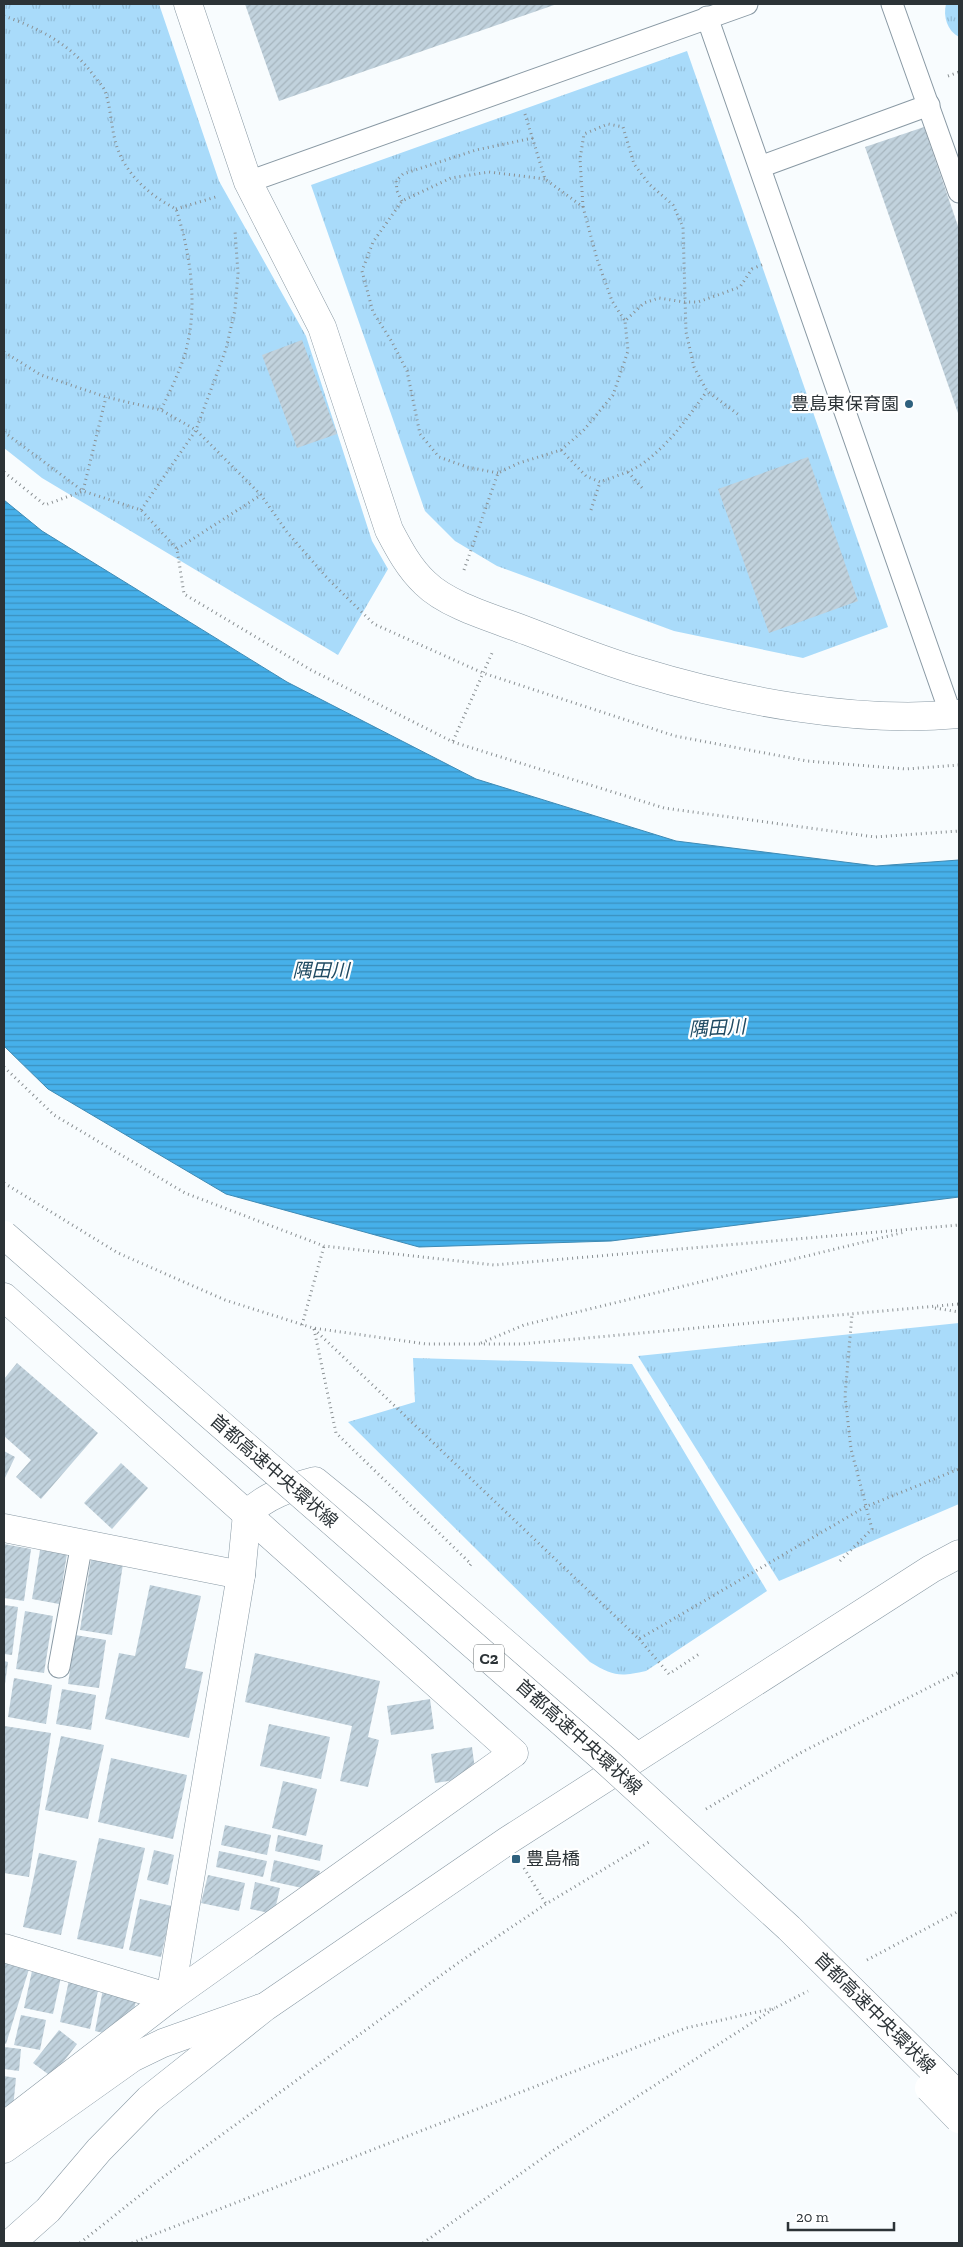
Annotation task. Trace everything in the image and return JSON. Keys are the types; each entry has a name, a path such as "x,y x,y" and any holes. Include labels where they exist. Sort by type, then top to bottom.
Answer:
{"main road":[{"path":"188,4 248,182 322,327 389,530 404,558 425,584 453,601 591,655 682,684 747,698 814,709 895,716 955,714"},
{"name":"首都高速中央環状線","path":"4,1235 606,1760 789,1928 959,2096"},
{"name":"首都高速中央環状線","path":"4,1260 592,1770 777,1938 959,2119"},
{"path":"4,1297 514,1753 170,1998 4,2126"},
{"path":"170,1998 241,1575 247,1514 255,1506 279,1491 315,1481 637,1757"},
{"path":"4,1528 241,1575"},
{"path":"11,2243 48,2210 99,2150 149,2099 264,2007 507,1841 923,1574 959,1554"},
{"path":"4,1948 170,1998"},
{"path":"4,2149 132,2058 163,2043 264,2007"}],"lane":[{"path":"248,182 747,4"},
{"path":"892,4 959,192"},
{"path":"707,17 955,714"},
{"path":"760,167 929,105"},
{"path":"59,1667 82,1543"}],"path":[{"path":"4,16 35,28 63,44 86,65 105,90 116,145 135,179 158,199 176,209 184,232 189,263 192,298 190,327 184,357 161,410"},
{"path":"523,106 546,179"},
{"path":"584,207 546,179 489,172 451,178 402,201 373,242 362,271 373,312 407,371 420,434 439,457 467,468 498,473 519,463 561,450 583,431 613,395 628,352 625,321 612,301 597,260 584,207 580,159 584,134 608,124 623,127 634,164 649,184 673,205 683,226 686,332 694,367 707,391 739,414"},
{"path":"402,201 396,191 396,181 403,174 476,150 533,138"},
{"path":"176,209 220,196"},
{"path":"141,510 196,430 226,349 235,310 238,273 234,230"},
{"path":"625,321 644,304 659,298 698,302 740,287 752,269 790,253"},
{"path":"4,352 41,375 106,397 161,410 196,430 261,495 287,532 328,579 374,624 483,673 675,736 807,761 906,769 959,765"},
{"path":"561,450 586,476 600,482 628,472 645,462 682,426 707,391"},
{"path":"83,491 106,397"},
{"path":"4,432 83,491 141,510 177,549 184,594 311,670 453,742 664,808 876,837 959,831"},
{"path":"4,472 45,505 83,491"},
{"path":"628,472 644,490"},
{"path":"453,601 498,473"},
{"path":"591,510 600,482"},
{"path":"177,549 261,495"},
{"path":"453,742 483,673"},
{"path":"4,1067 54,1115 185,1193 324,1246 494,1265 959,1225"},
{"path":"4,1183 118,1253 225,1300 313,1328 426,1344 521,1344 959,1304"},
{"path":"477,1344 524,1325 915,1230"},
{"path":"302,1325 324,1246"},
{"path":"932,1307 959,1312"},
{"path":"840,1561 872,1529 864,1507 851,1449 845,1396 852,1314"},
{"path":"313,1328 336,1433 471,1564 466,1570"},
{"path":"313,1328 639,1639 669,1674 699,1654"},
{"path":"639,1639 864,1507 959,1469"},
{"path":"507,1841 546,1904"},
{"path":"80,2243 158,2181 458,1963"},
{"path":"132,2243 686,2028 775,2008 554,2150 423,2243"}],"green space":[{"path":"4,4 159,4 219,181 306,336 372,541 388,569 338,655 42,478 4,448"},
{"path":"946,4 959,4 959,37 951,31 947,23"},
{"path":"687,51 888,627 803,658 674,631 497,566 455,541 425,511 311,185"},
{"path":"959,1323 959,1504 779,1581 638,1356"},
{"path":"413,1358 632,1364 767,1591 646,1671 616,1674 590,1662 348,1422 415,1402"}],"water":[{"name":"隅田川","path":"4,500 42,531 287,682 476,779 676,841 876,866 959,860 959,1197 611,1241 419,1247 226,1194 48,1089 4,1046"}],"building":[{"path":"245,4 557,4 279,101"},
{"path":"924,127 959,229 959,416 865,147"},
{"path":"302,340 337,434 297,448 262,355"},
{"path":"808,457 858,601 769,633 718,489"},
{"path":"17,1363 98,1433 41,1499 16,1477 31,1460 4,1436 4,1379"},
{"path":"4,1451 15,1457 4,1480"},
{"path":"121,1463 148,1488 112,1529 84,1503"},
{"path":"4,1544 31,1549 24,1601 4,1598"},
{"path":"40,1550 67,1554 59,1604 32,1599"},
{"path":"91,1559 123,1564 112,1635 80,1630"},
{"path":"150,1585 201,1596 185,1668 203,1672 189,1738 105,1719 119,1653 135,1656"},
{"path":"4,1605 18,1607 12,1655 4,1654"},
{"path":"25,1611 53,1616 44,1673 16,1669"},
{"path":"75,1635 106,1640 99,1688 68,1684"},
{"path":"255,1653 380,1681 368,1737 379,1740 368,1787 340,1781 352,1726 245,1702"},
{"path":"4,1661 8,1662 5,1684 4,1684"},
{"path":"14,1678 52,1685 46,1724 8,1717"},
{"path":"62,1689 96,1695 91,1730 56,1724"},
{"path":"430,1699 434,1729 391,1735 387,1706"},
{"path":"269,1724 330,1737 321,1779 260,1766"},
{"path":"4,1726 51,1733 29,1877 4,1873"},
{"path":"61,1736 104,1745 88,1819 45,1810"},
{"path":"472,1747 476,1777 435,1783 431,1754"},
{"path":"111,1758 187,1775 173,1839 98,1822"},
{"path":"283,1781 317,1789 306,1836 272,1828"},
{"path":"225,1825 271,1835 267,1855 221,1845"},
{"path":"278,1835 323,1845 320,1861 275,1851"},
{"path":"99,1838 145,1848 123,1949 77,1939"},
{"path":"154,1850 174,1855 168,1885 147,1880"},
{"path":"219,1851 267,1861 263,1877 216,1867"},
{"path":"39,1853 77,1861 61,1935 23,1927"},
{"path":"274,1860 320,1871 316,1891 270,1881"},
{"path":"208,1875 245,1883 239,1911 201,1903"},
{"path":"255,1882 280,1888 274,1914 250,1909"},
{"path":"140,1899 172,1906 161,1957 129,1950"},
{"path":"4,1962 29,1969 6,2044 4,2043"},
{"path":"32,1971 61,1977 53,2014 24,2008"},
{"path":"69,1980 99,1986 90,2029 60,2022"},
{"path":"103,1989 137,1997 132,2018 112,2035 95,2031"},
{"path":"21,2015 46,2020 40,2050 14,2045"},
{"path":"59,2030 77,2044 52,2077 33,2063"},
{"path":"4,2047 21,2049 19,2071 4,2069"},
{"path":"4,2076 16,2078 12,2118 4,2117"}],"place":[{"name":"豊島東保育園","path":"909,404"},
{"name":"豊島橋","path":"516,1859"}]}
